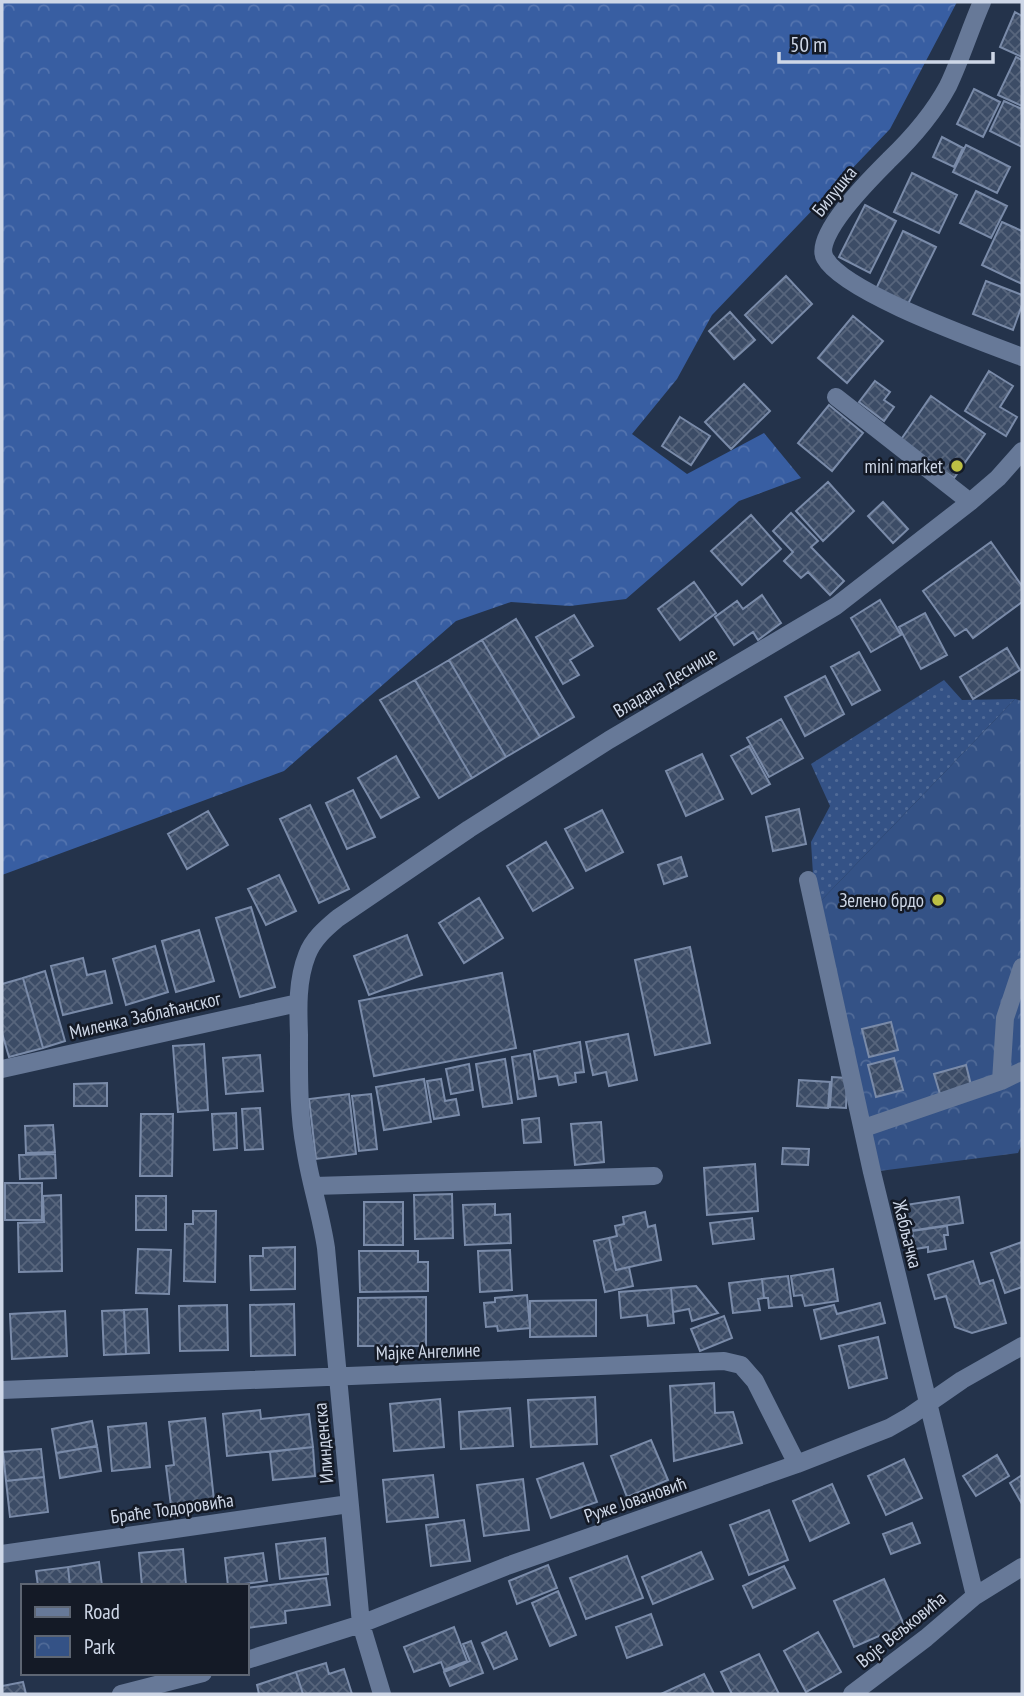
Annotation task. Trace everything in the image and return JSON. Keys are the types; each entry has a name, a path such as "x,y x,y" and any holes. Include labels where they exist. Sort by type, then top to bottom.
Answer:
{"street":[{"name":"Билушка","path":"982,2 944,93 923,125 862,187 826,236 822,248 823,255 831,266 857,286 1022,357"},
{"path":"836,397 970,502"},
{"name":"Владана Деснице","path":"322,931 469,829 609,740 836,606 1016,467 1022,451"},
{"name":"Жабљачка","path":"808,880 872,1172 975,1596"},
{"name":"Илинденска","path":"322,931 307,956 298,1003 304,1145 326,1248 361,1624 382,1694"},
{"path":"1001,1081 1004,1018 1022,967"},
{"name":"Миленка Заблаћанског","path":"2,1069 298,1003"},
{"path":"864,1128 1001,1081 1022,1071"},
{"path":"314,1186 654,1176"},
{"name":"Руже Јовановић","path":"248,1660 361,1624 508,1566 797,1464 889,1428 962,1380 1022,1346"},
{"name":"Мајке Ангелине","path":"2,1390 732,1362 747,1371 755,1381 797,1464"},
{"name":"Браће Тодоровића","path":"2,1554 349,1504"},
{"name":"Воје Вељковића","path":"852,1694 926,1638 975,1596 1022,1567"},
{"path":"121,1694 195,1675"}],"green space":[{"path":"2,2 957,2 890,129 712,315 677,379 632,434 687,474 764,433 801,478 739,501 626,599 570,606 511,602 456,621 284,771 2,875"},
{"path":"944,680 962,700 1015,699 815,907 811,842 830,806 811,764"},
{"path":"1015,699 1022,701 1022,1144 1018,1153 872,1172 815,907"}],"building":[{"path":"1015,12 1022,16 1022,57 1000,47"},
{"path":"1016,57 1022,60 1022,106 998,95"},
{"path":"974,89 1000,102 983,137 957,124"},
{"path":"1004,101 1022,109 1022,147 990,131"},
{"path":"942,137 963,148 954,167 933,157"},
{"path":"966,145 1010,167 997,193 953,172"},
{"path":"912,173 957,195 939,233 894,212"},
{"path":"976,191 1007,206 991,238 960,223"},
{"path":"865,205 896,221 870,273 839,257"},
{"path":"1002,222 1022,231 1022,284 982,265"},
{"path":"903,231 936,247 908,304 876,289"},
{"path":"786,276 812,304 772,343 745,315"},
{"path":"986,281 1022,295 1022,305 1013,330 973,314"},
{"path":"730,312 755,340 734,359 709,331"},
{"path":"853,316 883,341 847,383 818,358"},
{"path":"989,371 1013,386 1000,407 1017,417 1006,436 965,411"},
{"path":"875,381 890,392 884,400 894,407 884,421 859,402"},
{"path":"744,384 770,411 731,449 705,422"},
{"path":"931,396 985,434 954,478 900,441"},
{"path":"829,405 863,433 832,471 798,443"},
{"path":"680,417 710,436 691,465 662,446"},
{"path":"828,482 854,511 823,541 796,511"},
{"path":"883,502 908,529 893,543 868,516"},
{"path":"791,513 818,541 811,547 844,581 830,595 808,572 801,578 784,561 793,552 773,531"},
{"path":"751,515 781,549 742,585 711,551"},
{"path":"991,542 1022,586 1022,602 973,638 966,629 955,636 923,591"},
{"path":"694,582 716,613 680,640 658,609"},
{"path":"762,595 781,623 758,640 753,632 734,645 715,617 737,601 743,609"},
{"path":"880,600 901,635 871,652 851,618"},
{"path":"925,613 947,655 921,669 899,627"},
{"path":"574,615 593,646 570,660 579,675 563,684 536,637"},
{"path":"516,619 574,717 540,737 482,640"},
{"path":"482,640 540,737 506,757 449,660"},
{"path":"1007,648 1020,670 973,699 960,677"},
{"path":"859,652 880,690 852,705 831,667"},
{"path":"449,660 506,757 472,778 415,680"},
{"path":"825,676 844,714 805,736 785,697"},
{"path":"415,680 472,778 439,798 380,700"},
{"path":"781,719 803,758 769,777 747,738"},
{"path":"749,746 770,784 752,794 731,756"},
{"path":"702,754 723,799 686,816 666,771"},
{"path":"396,756 419,797 381,818 358,778"},
{"path":"353,790 375,837 347,849 326,803"},
{"path":"310,805 349,889 319,903 280,819"},
{"path":"799,809 806,844 773,851 766,817"},
{"path":"602,810 623,852 586,871 565,829"},
{"path":"208,811 228,845 187,869 168,834"},
{"path":"546,842 573,888 533,911 507,866"},
{"path":"681,857 687,876 664,884 658,865"},
{"path":"279,875 296,911 266,925 248,889"},
{"path":"479,898 503,938 464,963 439,923"},
{"path":"251,907 275,987 240,997 216,918"},
{"path":"199,930 214,981 176,992 162,941"},
{"path":"407,935 422,975 369,995 354,956"},
{"path":"155,946 168,992 126,1005 113,959"},
{"path":"690,947 710,1043 655,1055 635,960"},
{"path":"83,958 87,975 105,971 112,1003 63,1015 51,966"},
{"path":"45,971 65,1041 43,1048 23,978"},
{"path":"502,973 516,1048 374,1076 359,1001"},
{"path":"23,978 43,1048 9,1057 2,1033 2,984"},
{"path":"891,1022 898,1050 869,1057 862,1029"},
{"path":"628,1034 637,1080 609,1086 606,1072 593,1075 586,1042"},
{"path":"580,1042 584,1072 575,1073 576,1082 559,1085 557,1076 539,1079 534,1051"},
{"path":"204,1044 208,1110 178,1112 173,1046"},
{"path":"530,1054 536,1096 518,1099 512,1057"},
{"path":"260,1055 263,1091 226,1094 223,1058"},
{"path":"894,1058 903,1090 876,1097 868,1065"},
{"path":"505,1059 512,1103 483,1107 476,1064"},
{"path":"469,1064 473,1090 451,1094 446,1069"},
{"path":"966,1065 971,1085 940,1094 934,1074"},
{"path":"832,1077 847,1078 846,1108 830,1107"},
{"path":"424,1079 431,1122 384,1130 376,1087"},
{"path":"441,1079 445,1101 456,1099 459,1115 434,1119 427,1081"},
{"path":"799,1080 830,1082 828,1108 797,1106"},
{"path":"107,1083 107,1106 74,1106 74,1084"},
{"path":"349,1094 356,1154 316,1159 309,1099"},
{"path":"371,1094 377,1149 359,1151 352,1096"},
{"path":"260,1108 263,1149 245,1150 242,1109"},
{"path":"236,1113 237,1148 214,1150 212,1114"},
{"path":"141,1114 173,1114 172,1176 140,1176"},
{"path":"539,1118 541,1142 524,1143 522,1120"},
{"path":"601,1122 604,1162 575,1165 571,1124"},
{"path":"53,1125 55,1152 26,1153 25,1126"},
{"path":"783,1148 809,1149 808,1165 782,1164"},
{"path":"55,1154 56,1178 20,1179 19,1155"},
{"path":"755,1164 758,1211 707,1215 704,1168"},
{"path":"5,1183 42,1183 42,1220 5,1220"},
{"path":"452,1194 453,1238 415,1239 414,1195"},
{"path":"61,1195 62,1271 19,1272 18,1223 44,1222 43,1196"},
{"path":"136,1196 166,1196 166,1230 136,1230"},
{"path":"959,1197 963,1223 909,1231 905,1205"},
{"path":"364,1202 403,1202 403,1245 364,1245"},
{"path":"495,1204 495,1215 510,1214 511,1243 465,1245 463,1205"},
{"path":"193,1211 216,1211 215,1282 184,1281 185,1224 193,1224"},
{"path":"645,1212 648,1227 655,1225 661,1260 616,1270 609,1238 617,1236 615,1226 624,1224 623,1217"},
{"path":"752,1218 754,1239 713,1244 710,1223"},
{"path":"947,1226 948,1235 944,1235 946,1249 928,1252 928,1247 915,1249 912,1231"},
{"path":"609,1238 616,1270 629,1267 633,1286 605,1292 594,1241"},
{"path":"1022,1242 1022,1287 1005,1293 991,1253"},
{"path":"295,1247 295,1289 251,1290 250,1256 263,1256 263,1248"},
{"path":"138,1249 171,1250 169,1294 136,1293"},
{"path":"510,1250 512,1290 480,1292 478,1251"},
{"path":"359,1251 418,1251 418,1262 428,1262 428,1291 360,1292"},
{"path":"973,1261 980,1284 993,1280 1006,1323 972,1333 955,1327 946,1296 935,1299 928,1275"},
{"path":"833,1269 838,1301 805,1306 802,1295 794,1296 791,1276"},
{"path":"788,1276 792,1306 769,1308 768,1298 764,1298 762,1279"},
{"path":"762,1279 764,1298 758,1299 760,1310 733,1313 729,1283"},
{"path":"696,1286 718,1313 692,1321 689,1309 673,1312 671,1288"},
{"path":"671,1288 674,1323 648,1326 647,1315 621,1318 619,1292"},
{"path":"527,1295 530,1328 498,1331 497,1326 486,1327 484,1303 495,1302 495,1298"},
{"path":"426,1297 426,1346 358,1346 358,1298"},
{"path":"596,1300 596,1336 530,1337 530,1301"},
{"path":"880,1303 885,1323 821,1339 814,1310 834,1305 837,1314"},
{"path":"294,1304 295,1355 251,1356 250,1305"},
{"path":"227,1305 228,1350 180,1351 179,1306"},
{"path":"147,1309 149,1353 126,1354 124,1310"},
{"path":"124,1310 126,1354 104,1355 102,1311"},
{"path":"65,1311 67,1356 12,1359 10,1314"},
{"path":"724,1316 732,1338 700,1351 691,1329"},
{"path":"878,1337 887,1378 849,1388 839,1346"},
{"path":"714,1383 715,1413 733,1412 742,1443 674,1461 670,1386"},
{"path":"595,1397 597,1444 531,1447 528,1400"},
{"path":"440,1399 444,1447 394,1451 390,1404"},
{"path":"510,1408 513,1446 461,1449 459,1412"},
{"path":"260,1410 261,1419 309,1414 313,1447 227,1456 223,1414"},
{"path":"205,1418 215,1509 172,1514 166,1466 174,1465 169,1422"},
{"path":"92,1421 97,1446 56,1453 52,1429"},
{"path":"146,1423 150,1467 112,1471 108,1427"},
{"path":"651,1440 668,1480 627,1497 611,1456"},
{"path":"97,1446 101,1471 60,1478 56,1453"},
{"path":"313,1447 315,1476 273,1480 270,1452"},
{"path":"41,1449 44,1477 6,1481 3,1452"},
{"path":"997,1455 1009,1476 976,1496 963,1476"},
{"path":"904,1459 922,1498 886,1515 868,1476"},
{"path":"583,1463 597,1502 551,1518 537,1479"},
{"path":"433,1475 438,1517 387,1522 383,1480"},
{"path":"1022,1475 1022,1504 1010,1483"},
{"path":"44,1477 48,1512 10,1517 6,1481"},
{"path":"523,1479 529,1530 484,1536 477,1485"},
{"path":"832,1484 849,1523 810,1541 793,1501"},
{"path":"769,1510 788,1560 749,1575 730,1525"},
{"path":"464,1520 470,1561 431,1566 426,1525"},
{"path":"912,1523 920,1543 891,1554 883,1534"},
{"path":"325,1538 328,1574 280,1579 276,1544"},
{"path":"183,1549 186,1584 142,1584 139,1553"},
{"path":"701,1552 713,1579 653,1604 642,1577"},
{"path":"263,1553 267,1581 228,1584 225,1558"},
{"path":"627,1556 643,1598 586,1619 570,1578"},
{"path":"99,1562 102,1584 70,1584 68,1567"},
{"path":"548,1565 557,1588 517,1604 509,1581"},
{"path":"784,1566 795,1588 753,1608 743,1586"},
{"path":"68,1567 70,1584 38,1584 36,1571"},
{"path":"326,1578 330,1605 285,1611 286,1623 248,1628 248,1588"},
{"path":"884,1579 904,1625 854,1647 834,1601"},
{"path":"558,1591 576,1635 550,1646 532,1603"},
{"path":"651,1614 662,1645 627,1658 616,1627"},
{"path":"454,1627 467,1661 444,1670 441,1662 414,1672 404,1647"},
{"path":"506,1632 517,1659 494,1669 482,1643"},
{"path":"818,1632 841,1672 806,1692 784,1651"},
{"path":"471,1641 483,1673 450,1686 444,1672 470,1661 463,1644"},
{"path":"759,1654 779,1694 732,1694 721,1672"},
{"path":"326,1663 329,1674 344,1669 352,1694 303,1694 296,1672"},
{"path":"296,1672 303,1694 259,1694 257,1685"},
{"path":"704,1674 714,1694 661,1694"},
{"path":"23,1682 26,1694 2,1694 2,1686"}],"place":[{"name":"mini market","path":"957,466"},
{"name":"Зелено брдо","path":"938,900"}]}
